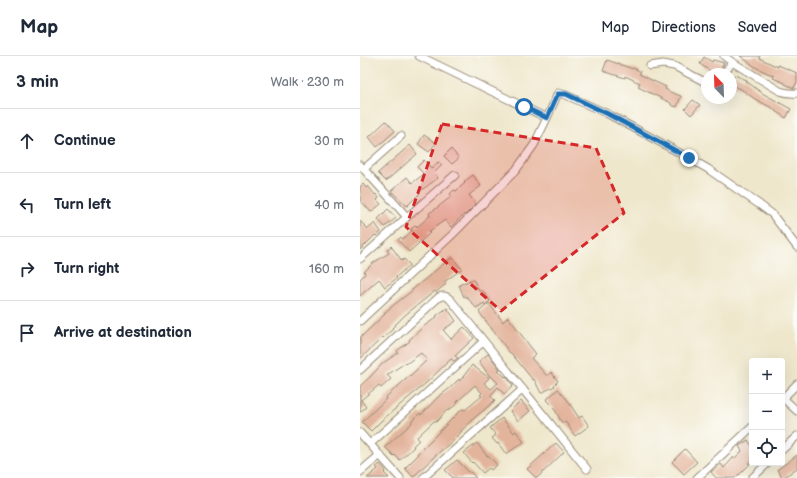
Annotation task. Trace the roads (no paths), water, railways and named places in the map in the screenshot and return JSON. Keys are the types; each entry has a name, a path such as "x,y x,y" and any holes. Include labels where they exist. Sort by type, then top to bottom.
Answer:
{"street":[{"path":"419,56 547,118"},
{"path":"724,56 780,91 791,94 797,93"},
{"path":"728,68 732,62"},
{"path":"650,66 663,64 674,66 701,80"},
{"path":"360,321 453,234 516,170 534,145 558,94 566,94 608,114 708,169 772,214 797,247"},
{"path":"401,136 362,167 407,217"},
{"path":"360,259 455,175"},
{"path":"360,370 439,297 446,296 450,299 587,469"},
{"path":"370,444 484,341"},
{"path":"785,396 797,384"},
{"path":"423,478 523,389"},
{"path":"785,400 797,411"},
{"path":"697,478 749,430"},
{"path":"360,433 400,478"},
{"path":"785,447 797,436"},
{"path":"360,472 380,455"},
{"path":"752,478 765,466"}]}
